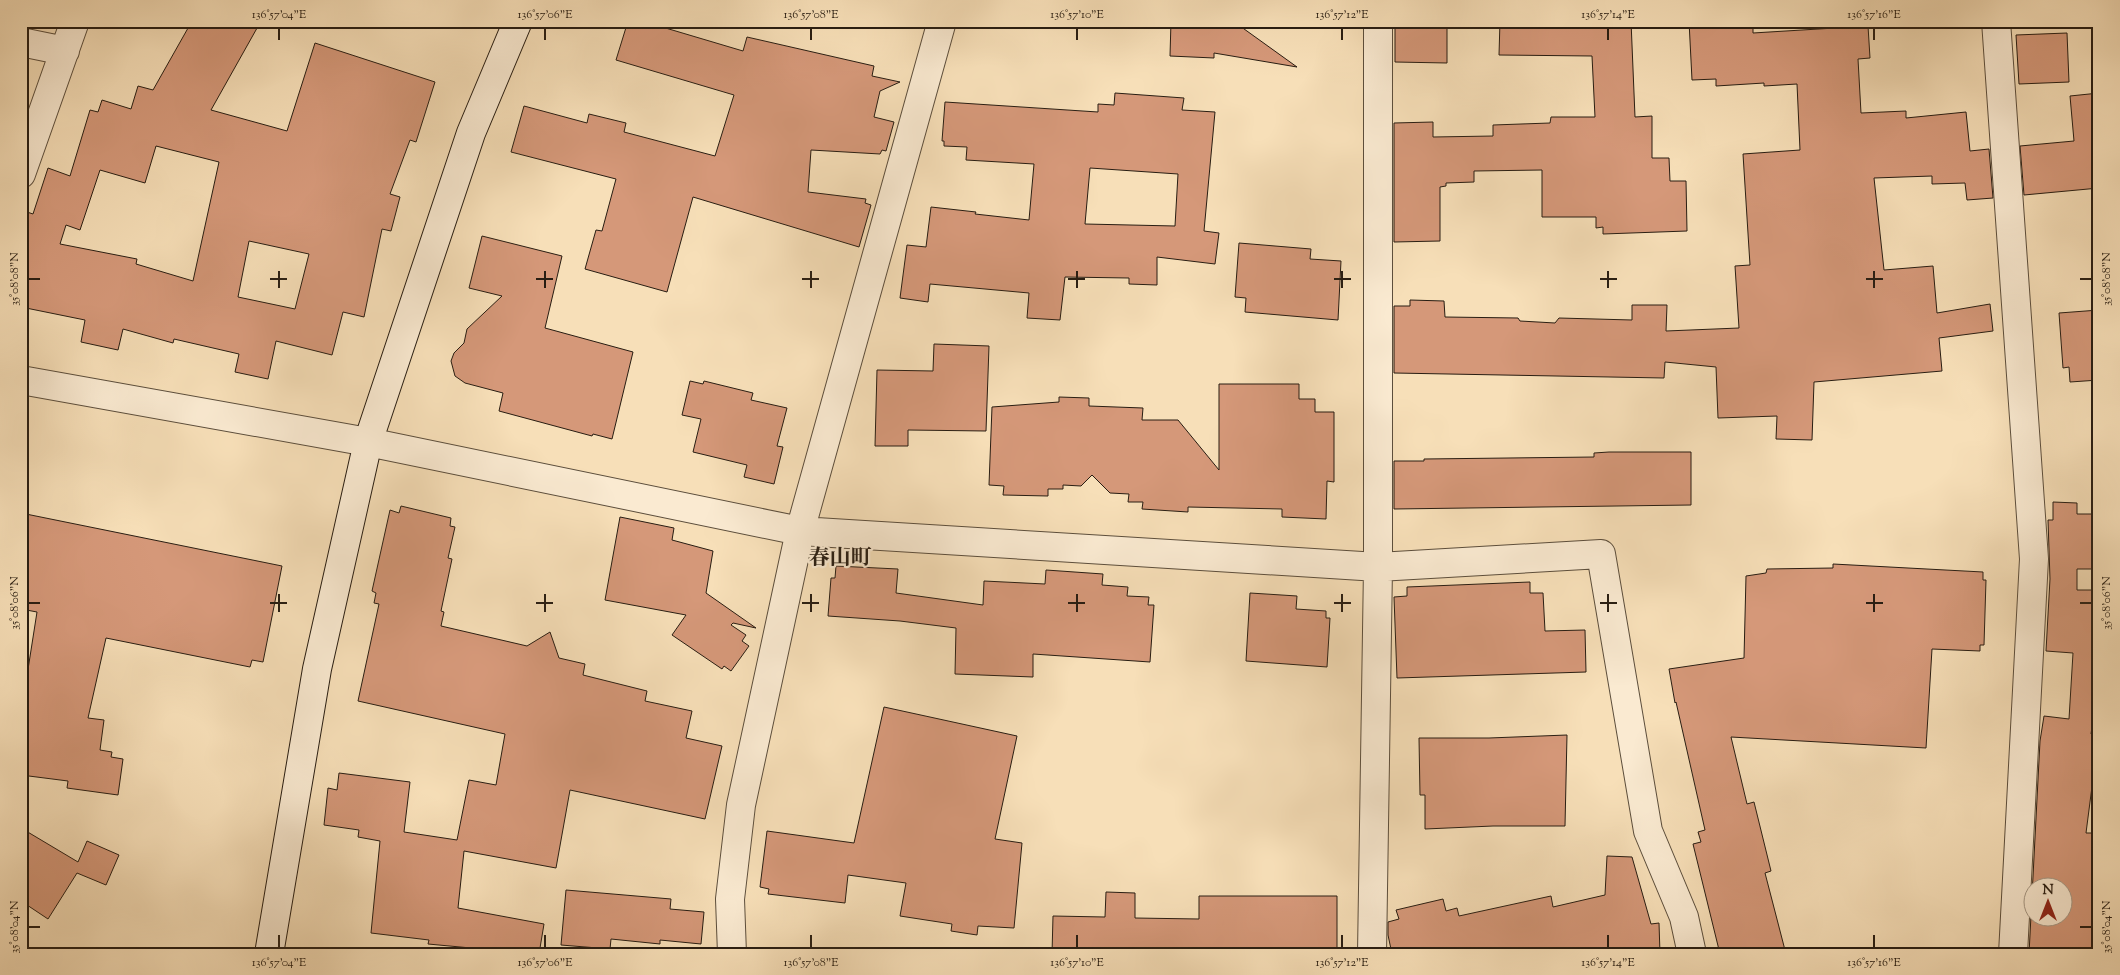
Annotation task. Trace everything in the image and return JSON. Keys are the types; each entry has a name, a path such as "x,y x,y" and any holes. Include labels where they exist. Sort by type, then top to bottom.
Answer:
{"street":[{"path":"21,174 75,21"},
{"path":"269,954 317,670 368,442 471,133 518,21"},
{"path":"732,954 730,899 741,805 800,531 942,21"},
{"path":"1372,954 1378,567 1378,21"},
{"path":"1996,21 2034,559 2014,954"},
{"path":"21,42 65,51"},
{"path":"21,380 368,442 800,531 1378,567 1601,554 1648,832 1684,916 1692,954"}],"building":[{"path":"192,21 261,21 211,110 287,131 315,43 435,82 416,142 410,140 390,194 400,197 391,231 382,229 364,317 343,312 332,355 276,341 268,379 235,372 239,354 174,339 173,343 123,329 118,350 81,342 85,320 21,307 21,210 33,214 48,168 70,176 90,110 98,112 102,100 131,109 138,86 153,90","holes":["156,146 219,162 193,281 136,264 137,259 60,244 66,225 80,230 100,170 145,183","249,241 309,254 295,309 238,297"]},
{"path":"628,21 642,21 743,51 747,37 874,66 872,76 900,82 880,91 874,117 894,122 886,151 882,150 880,154 811,150 808,192 866,199 865,203 871,205 859,247 693,197 667,292 585,269 596,230 602,231 616,179 511,152 524,106 587,123 589,114 626,123 624,132 715,156 734,95 616,60"},
{"path":"1171,21 1233,21 1297,67 1214,53 1214,58 1170,56"},
{"path":"1395,21 1447,21 1447,63 1395,62"},
{"path":"1500,21 1631,21 1635,117 1652,116 1652,158 1669,158 1670,181 1686,181 1687,231 1603,234 1603,227 1596,228 1596,217 1542,217 1542,170 1474,171 1474,182 1446,183 1446,186 1440,187 1440,241 1394,242 1394,123 1433,122 1433,137 1493,136 1493,125 1550,123 1551,117 1595,117 1592,56 1499,55"},
{"path":"1689,21 1753,21 1753,33 1868,26 1870,58 1858,59 1861,113 1906,111 1906,118 1966,112 1970,151 1989,149 1993,198 1967,200 1965,183 1932,184 1932,176 1874,178 1884,270 1933,266 1937,313 1990,304 1993,331 1939,338 1942,371 1814,382 1812,440 1776,439 1777,416 1718,418 1716,367 1665,362 1664,378 1394,373 1394,306 1410,306 1410,300 1444,301 1445,317 1518,318 1520,321 1555,323 1559,318 1632,320 1632,305 1667,305 1666,331 1739,328 1735,266 1750,265 1743,154 1800,150 1797,84 1764,86 1764,83 1716,86 1716,79 1692,80"},
{"path":"2067,33 2069,82 2019,84 2016,35"},
{"path":"1115,93 1184,98 1182,110 1215,112 1204,231 1219,233 1215,264 1157,257 1157,285 1129,284 1129,278 1065,277 1060,320 1027,318 1029,293 930,284 928,302 900,298 907,245 926,247 931,207 1029,220 1034,164 966,160 967,147 944,146 944,141 942,141 945,102 1098,112 1098,104 1114,105","holes":["1090,168 1178,174 1175,226 1085,224"]},
{"path":"2099,93 2099,188 2024,195 2020,146 2074,141 2070,96"},
{"path":"482,236 562,256 545,328 633,352 612,439 593,434 592,436 499,411 503,393 465,383 455,376 451,361 454,353 464,343 467,329 502,296 469,288"},
{"path":"1239,243 1311,249 1310,259 1341,261 1338,320 1245,312 1246,298 1235,297"},
{"path":"2099,310 2099,380 2070,382 2069,367 2063,368 2059,313"},
{"path":"934,344 989,346 986,431 908,430 908,446 875,446 877,370 933,371"},
{"path":"690,381 703,384 704,381 753,393 751,400 787,408 777,446 783,447 774,484 744,477 747,465 693,452 701,419 682,415"},
{"path":"1219,384 1299,384 1299,399 1315,399 1315,412 1334,412 1334,482 1327,481 1326,519 1282,517 1282,509 1188,507 1188,512 1142,509 1143,502 1128,502 1129,494 1110,493 1092,475 1081,486 1063,485 1063,489 1048,489 1048,496 1003,495 1004,486 989,485 992,407 1059,402 1059,397 1089,398 1089,406 1143,408 1142,420 1178,420 1219,470"},
{"path":"1609,452 1691,452 1691,505 1394,509 1394,461 1594,457 1594,453"},
{"path":"2053,502 2077,503 2077,514 2099,514 2099,569 2077,569 2077,590 2099,590 2099,674 2091,734 2099,734 2099,772 2094,771 2086,833 2099,833 2099,954 2029,954 2030,928 2072,928 2072,878 2033,878 2040,741 2044,716 2069,719 2073,653 2046,651 2050,579 2048,520 2053,520"},
{"path":"401,506 451,518 450,526 455,527 448,558 452,559 441,611 444,612 441,626 527,646 550,632 559,658 585,664 583,675 647,691 645,701 692,711 686,738 722,746 705,819 570,790 556,868 464,851 458,908 544,924 539,954 470,954 471,948 428,944 429,940 371,933 380,841 358,837 359,830 324,825 328,788 337,790 339,773 410,782 404,832 457,840 469,780 496,785 505,734 358,701 379,604 374,603 376,593 372,591 390,510 399,513"},
{"path":"21,513 282,566 263,662 252,660 250,667 106,638 88,718 104,720 100,750 112,752 111,757 123,759 118,795 67,788 68,781 21,775 21,714 37,612 21,609"},
{"path":"620,517 674,528 672,540 713,551 706,593 756,628 733,623 731,625 746,635 742,641 749,646 731,671 724,666 722,669 672,635 686,615 605,600"},
{"path":"1833,564 1983,572 1983,580 1986,580 1984,645 1980,645 1980,651 1932,649 1926,748 1731,737 1747,804 1754,802 1771,871 1765,873 1786,954 1720,954 1693,844 1701,842 1698,832 1705,830 1675,703 1669,669 1744,658 1746,576 1766,573 1767,569 1833,568"},
{"path":"836,566 898,569 896,593 983,605 984,581 1045,584 1046,570 1103,574 1102,585 1128,587 1127,596 1149,597 1148,605 1154,605 1150,662 1033,654 1033,677 955,674 956,628 900,621 828,616 831,578 835,578"},
{"path":"1530,582 1530,593 1543,593 1545,631 1585,630 1586,672 1397,678 1394,597 1407,596 1407,587"},
{"path":"1250,593 1297,596 1296,609 1326,611 1326,618 1330,618 1327,667 1246,661"},
{"path":"884,707 1017,736 995,839 1022,843 1014,928 978,926 977,935 951,931 952,924 900,916 906,883 848,875 845,903 768,894 769,889 760,887 767,831 854,843"},
{"path":"1567,735 1565,826 1493,826 1425,829 1425,795 1420,795 1419,738"},
{"path":"21,828 78,862 87,841 119,855 106,885 77,873 48,919 21,901"},
{"path":"1607,856 1632,857 1651,924 1659,923 1660,954 1392,954 1388,935 1388,922 1399,919 1396,910 1443,899 1446,911 1457,908 1459,916 1551,896 1553,907 1605,895"},
{"path":"566,890 671,899 670,909 704,912 701,944 660,940 660,944 611,939 610,949 561,945"},
{"path":"1106,892 1135,893 1135,918 1199,919 1199,896 1337,896 1337,954 1052,954 1053,916 1105,917"}],"district":[{"name":"春山町","path":"840,559"}]}
